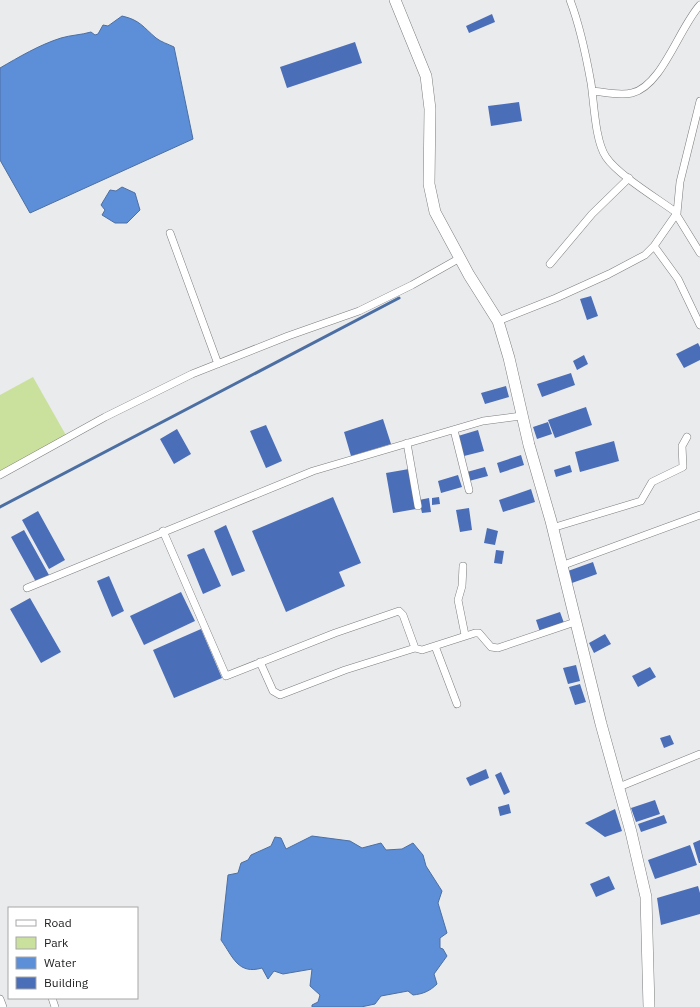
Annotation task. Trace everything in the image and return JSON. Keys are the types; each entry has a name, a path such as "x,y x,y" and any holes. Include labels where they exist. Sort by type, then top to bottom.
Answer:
{"main road":[{"path":"395,0 426,76 430,109 429,184 435,212 469,275 498,321 509,358 521,416 552,528 575,622 631,832 646,897 649,1007"}],"street":[{"path":"570,0 576,16 592,91 596,125 605,156 614,166 675,215 700,252"},
{"path":"592,91 631,93 652,82 685,25 700,5"},
{"path":"498,321 556,298 609,274 644,255 654,246 675,215 680,182 700,101"},
{"path":"550,264 592,214 629,178"},
{"path":"170,233 218,364"},
{"path":"654,246 678,279 700,325"},
{"path":"0,475 105,417 192,374 359,311 412,285 460,258"},
{"path":"27,588 163,531 313,471 483,421 521,416"},
{"path":"454,430 469,490"},
{"path":"552,528 641,501 652,482 683,467 682,446 687,437"},
{"path":"406,443 418,506"},
{"path":"561,566 700,515"},
{"path":"163,531 224,674 228,676 335,633 399,611 403,614 415,648"},
{"path":"464,566 462,589 458,600 465,635"},
{"path":"260,662 273,691 280,695 345,670 415,648 422,650 465,635 479,633 491,647 498,648 575,622"},
{"path":"435,646 457,704"},
{"path":"618,787 700,754"},
{"path":"0,1000 3,1007"}],"green space":[{"path":"33,377 67,437 0,474 0,395"}],"water":[{"path":"122,16 137,22 162,42 174,47 193,139 30,213 0,160 0,68 37,48 61,38 91,32 95,35 98,34 103,25 108,26"},
{"path":"122,187 135,193 140,210 127,223 115,223 102,215 105,210 101,205 110,190 116,191"},
{"path":"312,836 350,841 362,848 381,843 386,850 402,849 413,843 423,855 426,866 442,891 438,903 447,933 440,938 440,948 443,949 447,956 434,974 437,984 432,989 417,995 413,995 408,991 381,996 375,1004 361,1007 312,1007 312,1005 318,1002 320,995 310,986 312,969 283,974 274,971 268,979 262,968 254,970 247,969 242,967 233,958 221,940 228,875 238,873 241,863 248,860 251,855 271,846 275,837 281,838 286,849"}],"building":[{"path":"492,14 495,22 469,33 466,26"},
{"path":"355,42 362,63 287,88 280,67"},
{"path":"519,102 522,121 491,126 488,106"},
{"path":"591,296 598,316 587,320 580,299"},
{"path":"698,343 700,347 700,360 684,368 676,354"},
{"path":"584,355 588,364 577,370 573,361"},
{"path":"571,373 575,385 542,397 537,384"},
{"path":"506,386 509,397 485,404 481,393"},
{"path":"586,407 592,425 555,438 548,420"},
{"path":"383,419 391,444 351,456 344,432"},
{"path":"548,422 552,434 537,439 533,427"},
{"path":"266,425 282,461 266,468 250,431"},
{"path":"177,429 191,454 174,464 160,439"},
{"path":"478,430 484,451 464,456 458,436"},
{"path":"614,441 619,461 580,472 575,452"},
{"path":"521,455 524,465 500,473 497,463"},
{"path":"570,465 572,472 556,477 554,470"},
{"path":"485,467 488,476 469,481 467,472"},
{"path":"409,469 416,509 393,513 386,473"},
{"path":"458,475 462,487 441,493 438,481"},
{"path":"531,489 535,502 503,512 499,500"},
{"path":"333,497 361,563 339,572 345,586 286,612 252,531"},
{"path":"439,497 440,504 432,505 432,498"},
{"path":"429,498 431,512 422,513 419,500"},
{"path":"469,508 472,530 460,532 456,510"},
{"path":"38,511 65,560 49,569 22,520"},
{"path":"226,525 245,571 232,576 214,531"},
{"path":"487,528 498,531 495,545 484,543"},
{"path":"24,530 49,575 36,582 11,537"},
{"path":"204,548 221,586 203,594 187,555"},
{"path":"496,550 504,551 502,564 494,563"},
{"path":"593,562 597,574 572,583 568,571"},
{"path":"109,576 124,611 112,617 97,581"},
{"path":"181,592 195,621 144,645 130,616"},
{"path":"30,598 61,652 41,663 10,609"},
{"path":"560,612 564,623 540,632 536,620"},
{"path":"201,629 222,678 174,698 153,650"},
{"path":"605,634 611,644 594,653 589,643"},
{"path":"576,665 580,681 568,684 563,668"},
{"path":"650,667 656,677 638,687 632,676"},
{"path":"580,684 586,702 575,705 569,687"},
{"path":"670,735 674,744 664,748 660,738"},
{"path":"486,769 489,778 470,786 466,778"},
{"path":"501,772 510,792 504,795 495,775"},
{"path":"655,800 660,814 636,822 631,808"},
{"path":"509,804 511,813 500,816 498,807"},
{"path":"615,809 622,831 605,837 585,823"},
{"path":"664,815 667,823 641,832 638,824"},
{"path":"700,840 700,863 699,863 693,843"},
{"path":"690,845 697,865 655,879 648,860"},
{"path":"609,876 615,889 596,897 590,884"},
{"path":"698,886 700,893 700,914 661,925 657,898"}],"waterway":[{"path":"0,507 399,298"}]}
